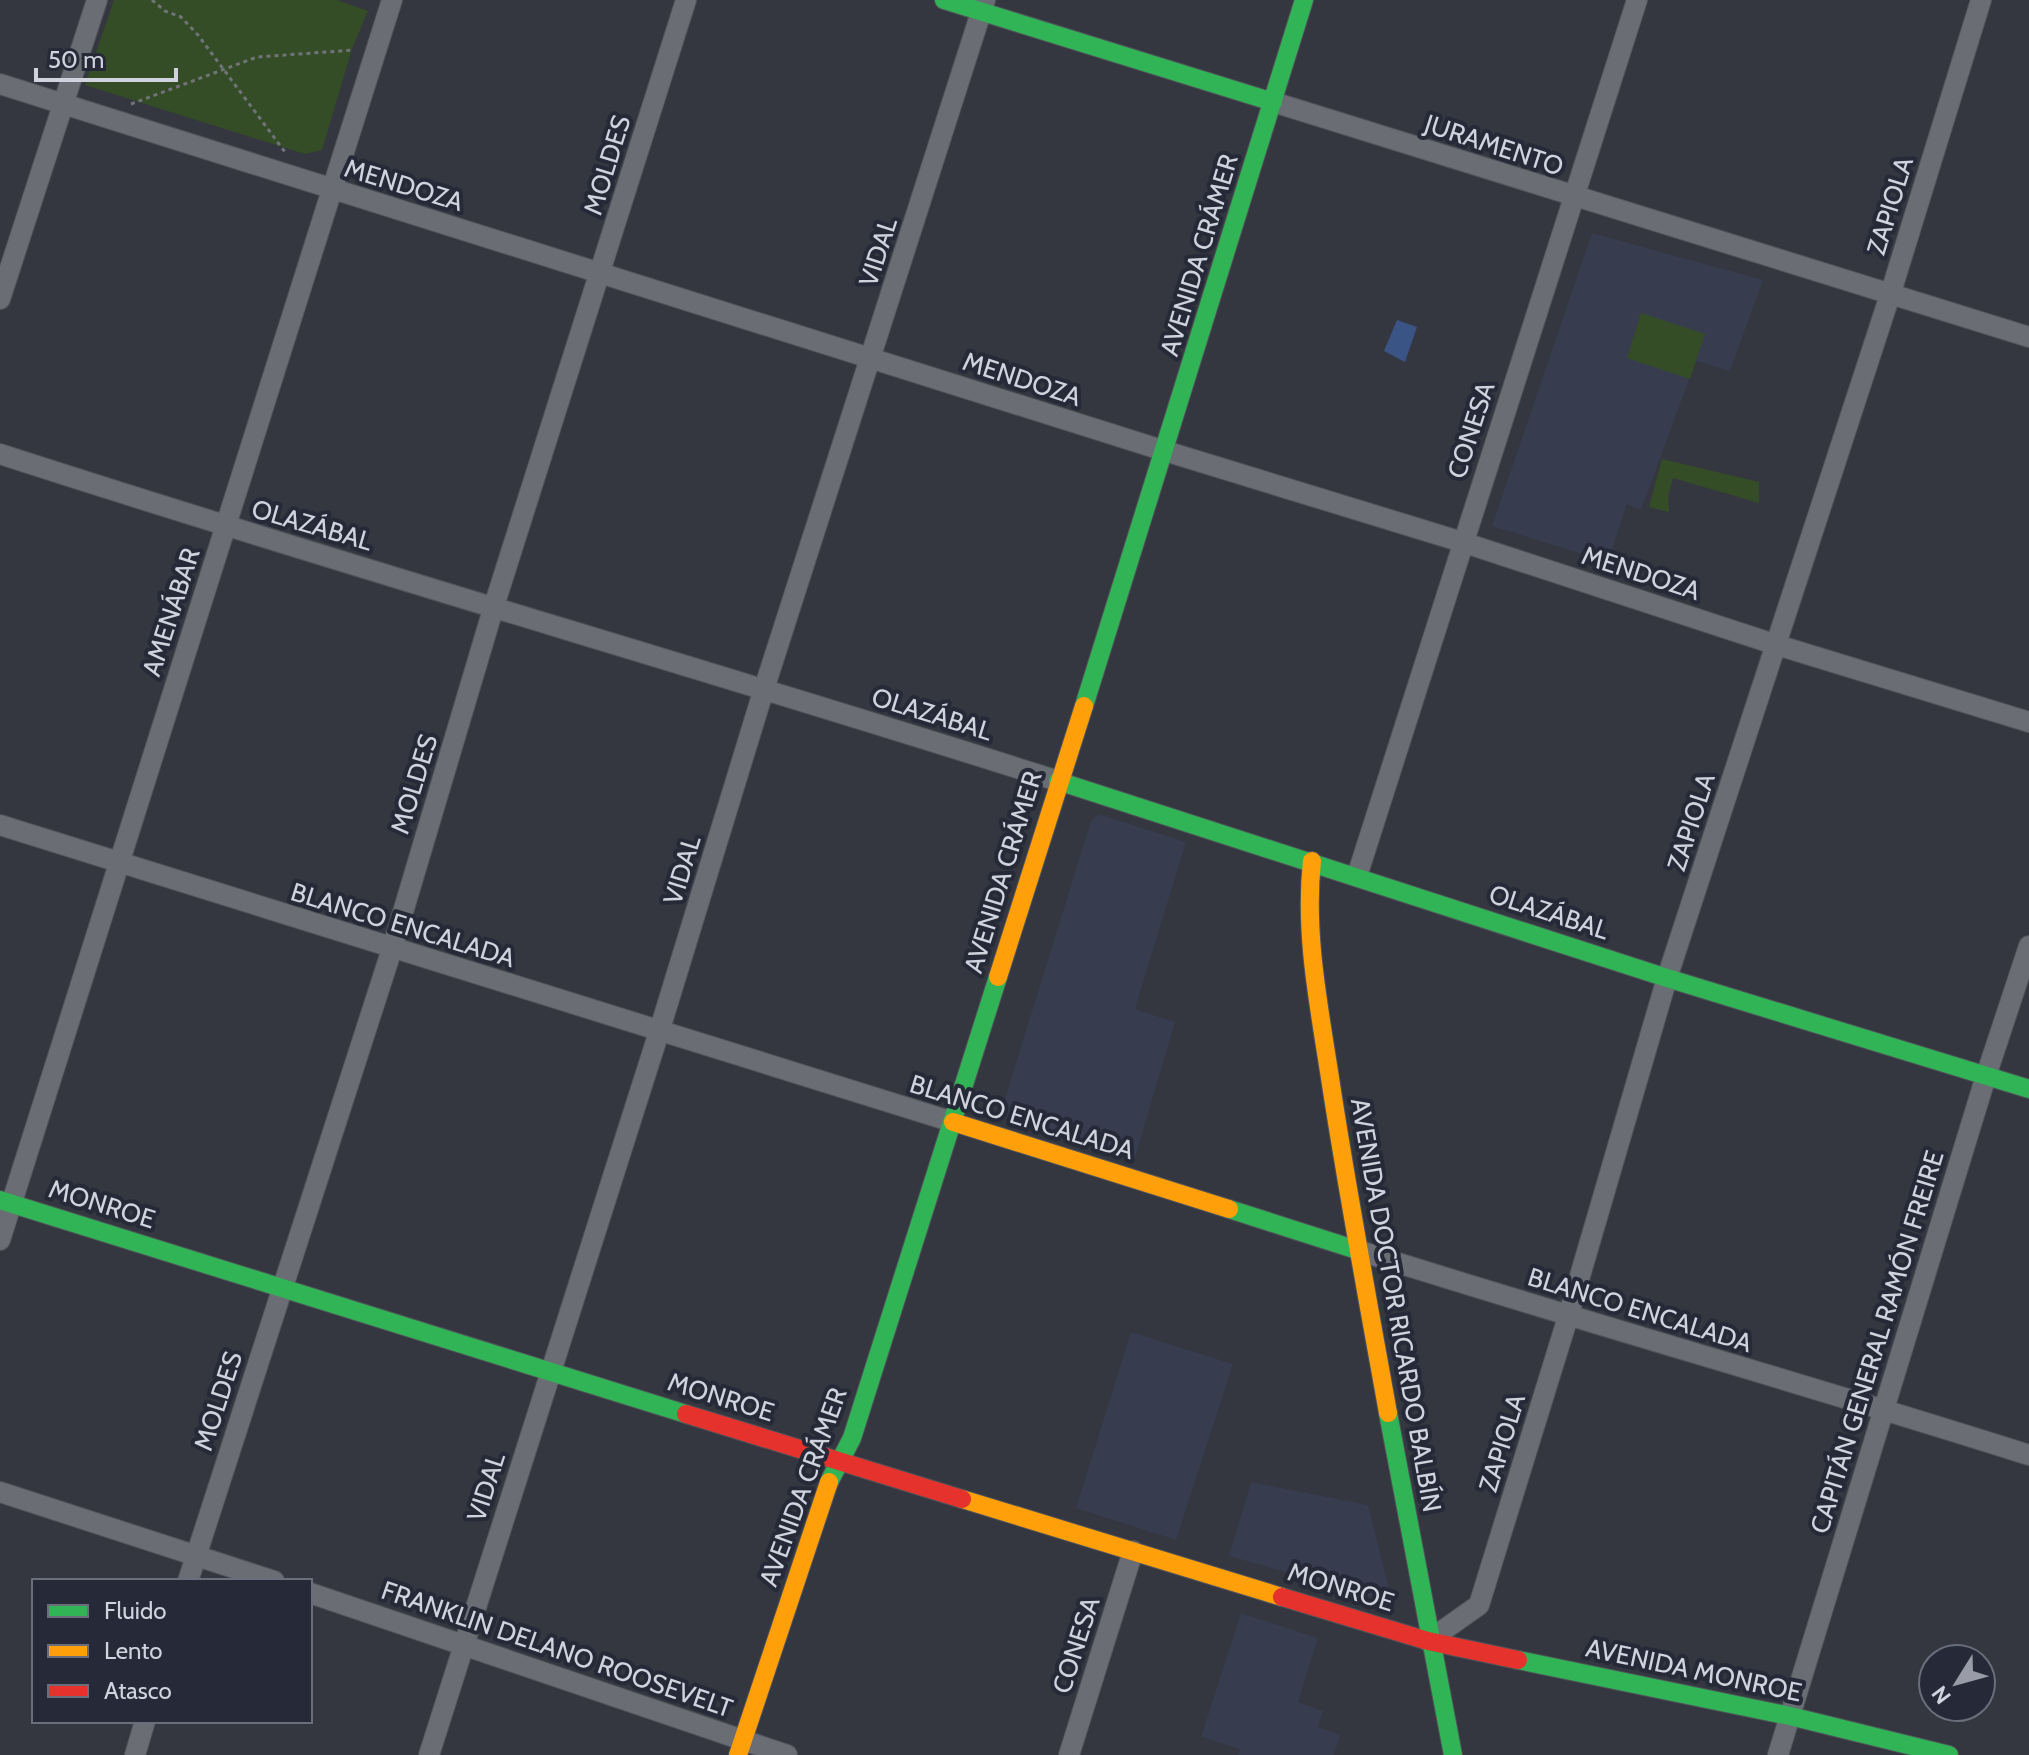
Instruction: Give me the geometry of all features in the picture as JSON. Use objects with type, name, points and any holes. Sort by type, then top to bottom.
[{"type":"main road","name":"JURAMENTO","points":[[944,0],[983,6],[1273,102]]},
{"type":"main road","name":"AVENIDA CRÁMER","points":[[740,1748],[825,1491],[852,1438],[1165,451],[1304,0]]},
{"type":"main road","name":"OLAZÁBAL","points":[[1058,781],[1667,978],[2029,1089]]},
{"type":"main road","name":"AVENIDA DOCTOR RICARDO BALBÍN","points":[[1312,861],[1308,896],[1310,941],[1357,1250],[1428,1641],[1453,1755]]},
{"type":"main road","name":"BLANCO ENCALADA","points":[[953,1122],[1357,1250]]},
{"type":"main road","name":"MONROE","points":[[6,1202],[840,1462],[1428,1641]]},
{"type":"main road","name":"AVENIDA MONROE","points":[[1428,1641],[1790,1716],[1949,1755]]},
{"type":"street","points":[[0,299],[97,0]]},
{"type":"street","name":"AMENÁBAR","points":[[0,1240],[6,1202],[119,862],[392,0]]},
{"type":"street","name":"MOLDES","points":[[189,1579],[392,949],[494,606],[686,0]]},
{"type":"street","name":"CONESA","points":[[1357,876],[1637,0]]},
{"type":"street","name":"ZAPIOLA","points":[[1428,1641],[1479,1605],[1568,1317],[1667,978],[1891,292],[1981,0]]},
{"type":"street","name":"VIDAL","points":[[429,1755],[659,1032],[764,689],[983,6]]},
{"type":"street","name":"MENDOZA","points":[[0,84],[2029,722]]},
{"type":"street","name":"JURAMENTO","points":[[1273,102],[2029,337]]},
{"type":"street","name":"OLAZÁBAL","points":[[0,454],[225,527],[494,606],[1058,781]]},
{"type":"street","name":"BLANCO ENCALADA","points":[[0,825],[953,1122]]},
{"type":"street","name":"CAPITÁN GENERAL RAMÓN FREIRE","points":[[1778,1755],[1986,1076],[2029,946]]},
{"type":"street","name":"BLANCO ENCALADA","points":[[1357,1250],[1568,1317],[1884,1409],[2029,1455]]},
{"type":"street","points":[[0,1492],[268,1579]]},
{"type":"street","name":"CONESA","points":[[1069,1755],[1133,1551]]},
{"type":"street","name":"FRANKLIN DELANO ROOSEVELT","points":[[312,1594],[463,1644],[740,1748],[787,1755]]},
{"type":"street","points":[[135,1755],[144,1723]]},
{"type":"path","points":[[152,0],[165,11],[181,17],[224,69],[287,156]]},
{"type":"path","points":[[125,106],[257,57],[352,49]]},
{"type":"shaded area","points":[[1592,233],[1763,280],[1730,371],[1696,361],[1641,510],[1627,504],[1608,562],[1492,526]]},
{"type":"shaded area","points":[[1099,814],[1186,842],[1135,1009],[1175,1022],[1135,1158],[1007,1117],[1002,1108],[1091,821]]},
{"type":"shaded area","points":[[1131,1332],[1233,1364],[1176,1540],[1076,1508]]},
{"type":"shaded area","points":[[1251,1482],[1368,1505],[1389,1589],[1379,1599],[1229,1556]]},
{"type":"shaded area","points":[[1241,1613],[1318,1638],[1298,1702],[1323,1711],[1318,1727],[1340,1735],[1334,1755],[1238,1755],[1240,1749],[1201,1737]]},
{"type":"green space","points":[[114,0],[337,0],[368,11],[352,49],[322,150],[305,154],[85,85]]},
{"type":"green space","points":[[1641,313],[1705,334],[1690,379],[1627,358]]},
{"type":"green space","points":[[1662,459],[1759,482],[1759,503],[1673,478],[1668,496],[1669,512],[1649,507]]},
{"type":"water","points":[[1397,320],[1417,327],[1405,362],[1384,351]]},
{"type":"traffic: fast","points":[[944,0],[1273,102]]},
{"type":"traffic: fast","points":[[1084,706],[1304,0]]},
{"type":"traffic: fast","points":[[1058,781],[1667,978],[2029,1089]]},
{"type":"traffic: fast","points":[[829,1482],[852,1438],[998,977]]},
{"type":"traffic: fast","points":[[0,1200],[686,1414]]},
{"type":"traffic: fast","points":[[1229,1209],[1357,1250]]},
{"type":"traffic: fast","points":[[1388,1413],[1453,1755]]},
{"type":"traffic: fast","points":[[1518,1660],[1790,1716],[1949,1755]]},
{"type":"traffic: slow","points":[[998,977],[1084,706]]},
{"type":"traffic: slow","points":[[1312,861],[1310,915],[1317,997],[1388,1413]]},
{"type":"traffic: slow","points":[[953,1122],[1229,1209]]},
{"type":"traffic: slow","points":[[738,1755],[829,1482]]},
{"type":"traffic: slow","points":[[962,1499],[1282,1597]]},
{"type":"traffic: jam","points":[[686,1414],[962,1499]]},
{"type":"traffic: jam","points":[[1282,1597],[1428,1641],[1518,1660]]}]
